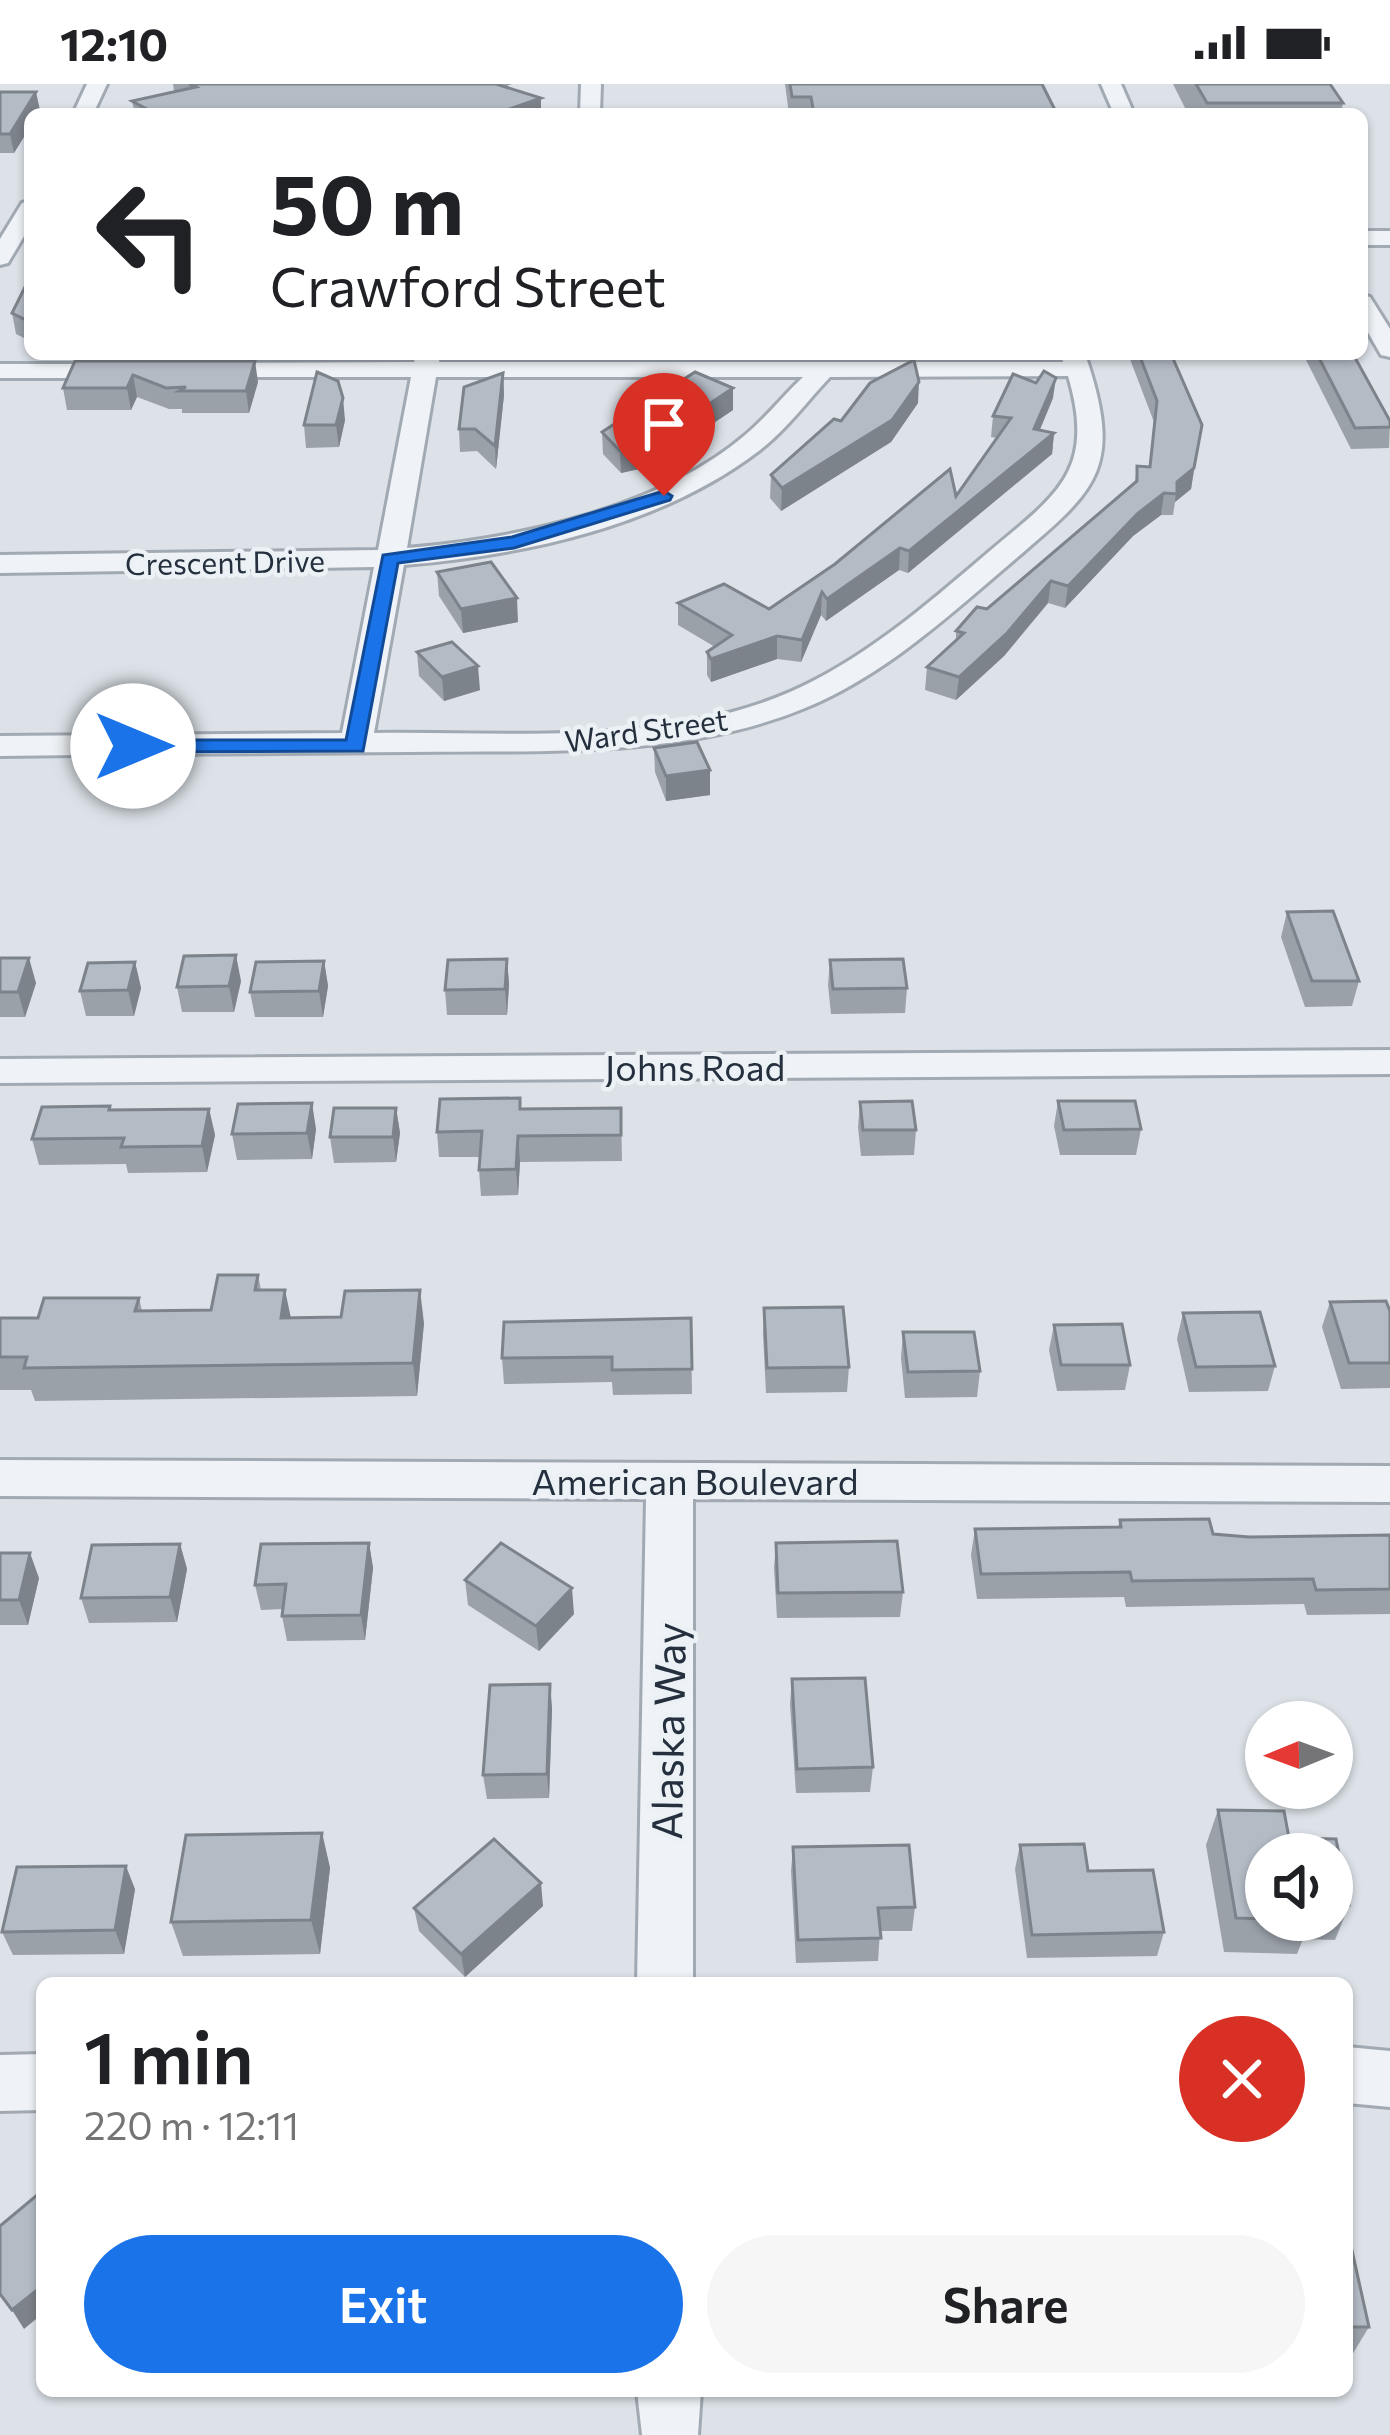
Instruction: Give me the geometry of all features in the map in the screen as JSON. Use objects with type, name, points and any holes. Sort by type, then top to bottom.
[{"type":"street","points":[[1368,312],[1390,350]]},
{"type":"street","points":[[0,371],[427,362],[825,368],[1076,362]]},
{"type":"street","points":[[356,746],[427,362]]},
{"type":"street","name":"Ward Street","points":[[0,746],[600,740],[694,729],[794,702],[891,641],[1061,506],[1094,462],[1076,362]]},
{"type":"street","name":"Crescent Drive","points":[[0,564],[389,559],[514,542],[664,496],[765,436],[825,368]]},
{"type":"street","name":"Johns Road","points":[[0,1070],[1390,1062]]},
{"type":"street","name":"American Boulevard","points":[[0,1478],[1390,1484]]},
{"type":"street","name":"Alaska Way","points":[[665,1977],[670,1479]]},
{"type":"street","points":[[1353,2076],[1390,2080]]},
{"type":"street","points":[[0,2083],[36,2082]]},
{"type":"building","points":[[189,84],[496,84],[541,98],[512,108],[145,108],[132,101],[196,87]]},
{"type":"building","points":[[790,84],[1042,84],[1054,108],[813,108],[811,97],[792,97]]},
{"type":"building","points":[[1196,84],[1330,84],[1343,103],[1207,103]]},
{"type":"building","points":[[0,92],[36,92],[10,134],[0,134]]},
{"type":"building","points":[[24,289],[24,319],[12,313]]},
{"type":"building","points":[[914,360],[919,382],[892,420],[782,488],[771,475],[834,419],[841,421],[870,383]]},
{"type":"building","points":[[1141,360],[1174,360],[1202,425],[1194,468],[1177,482],[1177,494],[1164,493],[1137,514],[1068,586],[1051,581],[1007,633],[959,677],[927,667],[964,633],[956,631],[977,607],[987,609],[1137,481],[1137,466],[1150,467],[1157,401]]},
{"type":"building","points":[[1320,360],[1356,360],[1390,421],[1390,427],[1355,428]]},
{"type":"building","points":[[75,361],[255,361],[246,391],[179,391],[186,387],[166,388],[133,375],[127,388],[63,388]]},
{"type":"building","points":[[1044,371],[1056,378],[1034,429],[1054,433],[909,551],[900,548],[827,599],[822,592],[802,640],[777,636],[711,659],[707,652],[732,635],[678,603],[724,584],[769,609],[835,564],[950,469],[956,496],[1011,418],[993,416],[1013,374],[1036,383]]},
{"type":"building","points":[[317,372],[338,381],[343,398],[336,425],[304,425]]},
{"type":"building","points":[[695,372],[733,388],[648,445],[620,451],[602,432]]},
{"type":"building","points":[[503,373],[495,446],[475,429],[459,429],[464,387]]},
{"type":"building","points":[[491,562],[517,598],[461,609],[437,572]]},
{"type":"building","points":[[452,642],[478,666],[442,677],[417,652]]},
{"type":"building","points":[[697,742],[710,770],[666,776],[654,748]]},
{"type":"building","points":[[1333,911],[1359,981],[1312,981],[1287,912]]},
{"type":"building","points":[[236,955],[229,986],[177,987],[184,956]]},
{"type":"building","points":[[0,958],[29,958],[18,992],[0,992]]},
{"type":"building","points":[[507,959],[505,989],[445,990],[448,960]]},
{"type":"building","points":[[903,959],[907,988],[833,989],[830,960]]},
{"type":"building","points":[[324,961],[319,991],[250,992],[256,962]]},
{"type":"building","points":[[135,962],[128,990],[80,991],[88,963]]},
{"type":"building","points":[[520,1098],[520,1109],[621,1108],[621,1135],[518,1136],[516,1169],[479,1170],[482,1131],[437,1132],[440,1099]]},
{"type":"building","points":[[912,1101],[916,1130],[863,1130],[860,1102]]},
{"type":"building","points":[[1058,1101],[1135,1101],[1141,1129],[1064,1130]]},
{"type":"building","points":[[312,1103],[307,1133],[232,1134],[238,1104]]},
{"type":"building","points":[[110,1106],[109,1110],[209,1109],[202,1146],[121,1147],[124,1138],[32,1139],[42,1107]]},
{"type":"building","points":[[334,1108],[396,1108],[393,1137],[330,1137]]},
{"type":"building","points":[[218,1275],[258,1275],[255,1290],[285,1290],[281,1318],[341,1317],[345,1291],[420,1290],[413,1363],[24,1368],[27,1357],[0,1357],[0,1318],[38,1318],[44,1298],[139,1298],[135,1311],[211,1310]]},
{"type":"building","points":[[1386,1301],[1390,1363],[1349,1363],[1330,1302]]},
{"type":"building","points":[[843,1307],[849,1367],[767,1368],[764,1308]]},
{"type":"building","points":[[1260,1312],[1275,1366],[1196,1367],[1183,1313]]},
{"type":"building","points":[[691,1318],[692,1369],[612,1370],[612,1357],[502,1358],[504,1322]]},
{"type":"building","points":[[1122,1324],[1130,1365],[1061,1365],[1054,1325]]},
{"type":"building","points":[[903,1332],[974,1332],[980,1371],[908,1372]]},
{"type":"building","points":[[1209,1519],[1213,1534],[1390,1535],[1390,1589],[1316,1590],[1313,1579],[1132,1581],[1130,1572],[981,1574],[975,1529],[1121,1527],[1120,1520]]},
{"type":"building","points":[[897,1541],[903,1592],[778,1593],[776,1543]]},
{"type":"building","points":[[369,1543],[361,1615],[282,1616],[286,1584],[255,1585],[261,1544]]},
{"type":"building","points":[[501,1543],[572,1588],[536,1626],[465,1580]]},
{"type":"building","points":[[180,1544],[170,1597],[81,1598],[92,1545]]},
{"type":"building","points":[[0,1553],[30,1553],[19,1600],[0,1600]]},
{"type":"building","points":[[865,1678],[873,1767],[797,1769],[792,1679]]},
{"type":"building","points":[[550,1684],[547,1774],[483,1775],[490,1685]]},
{"type":"building","points":[[1218,1810],[1284,1811],[1288,1833],[1245,1833],[1245,1918],[1236,1918]]},
{"type":"building","points":[[322,1833],[311,1920],[171,1922],[186,1835]]},
{"type":"building","points":[[494,1839],[541,1883],[461,1954],[414,1908]]},
{"type":"building","points":[[1084,1844],[1088,1871],[1153,1870],[1164,1932],[1032,1935],[1020,1845]]},
{"type":"building","points":[[909,1845],[915,1907],[878,1908],[881,1938],[798,1940],[793,1847]]},
{"type":"building","points":[[126,1866],[115,1930],[2,1932],[17,1867]]},
{"type":"building","points":[[36,2196],[36,2291],[12,2310],[0,2294],[0,2226]]},
{"type":"building","points":[[1353,2255],[1369,2327],[1353,2327]]},
{"type":"route","points":[[133,746],[356,746],[389,559],[514,542],[664,496]]}]
